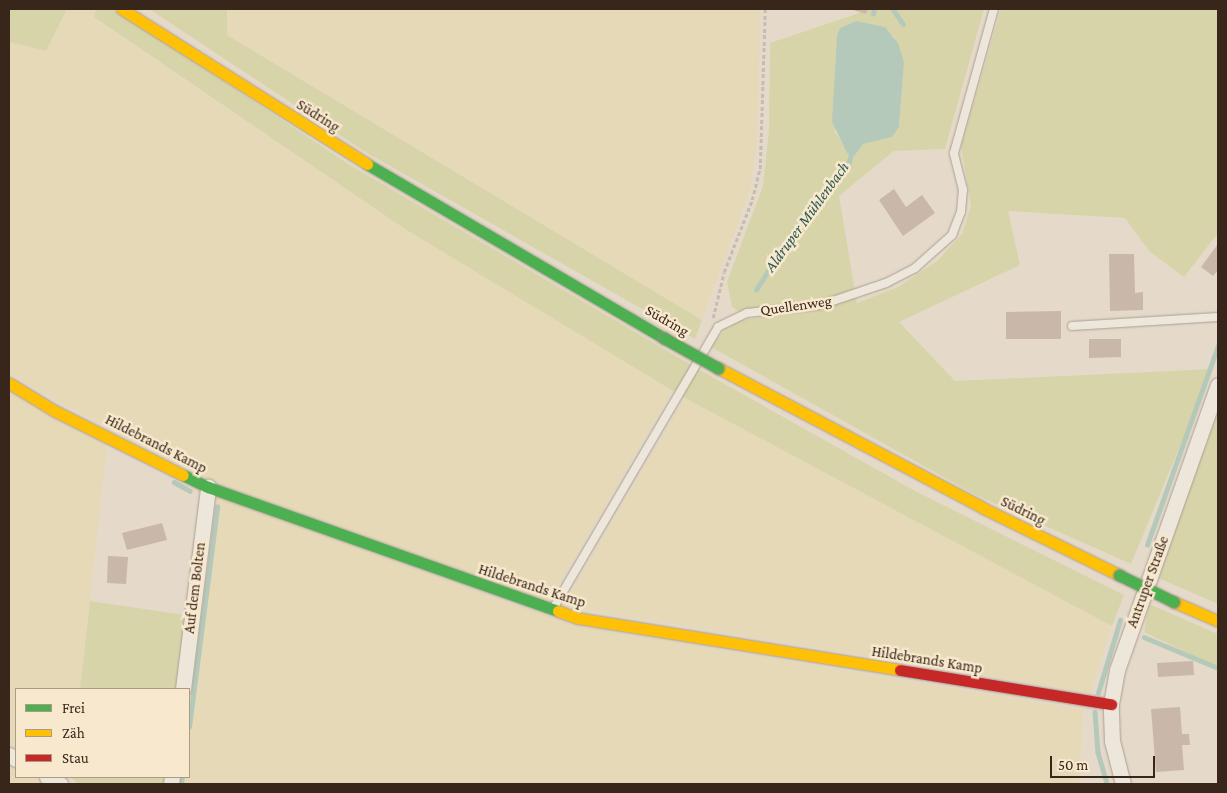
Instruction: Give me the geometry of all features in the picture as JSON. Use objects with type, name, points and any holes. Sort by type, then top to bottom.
[{"type":"main road","name":"Südring","points":[[122,9],[310,130],[664,338],[983,508],[1174,602],[1218,621]]},
{"type":"main road","name":"Hildebrands Kamp","points":[[9,383],[53,410],[208,487],[577,618],[1111,704]]},
{"type":"street","name":"Antruper Straße","points":[[1123,784],[1112,741],[1111,704],[1117,670],[1218,385]]},
{"type":"street","name":"Auf dem Bolten","points":[[183,688],[208,487]]},
{"type":"street","points":[[49,778],[60,784]]},
{"type":"lane","name":"Quellenweg","points":[[552,610],[710,337],[728,320],[747,313],[821,305],[886,282],[915,268],[952,234],[960,212],[963,190],[954,153],[994,9]]},
{"type":"lane","points":[[1072,326],[1218,317]]},
{"type":"path","points":[[710,337],[724,272],[746,218],[760,169],[765,9]]},
{"type":"shaded area","points":[[9,9],[67,9],[46,51],[9,42]]},
{"type":"shaded area","points":[[67,9],[96,9],[94,18],[405,229],[673,389],[549,601],[210,480],[55,400],[9,372],[9,42],[46,51]]},
{"type":"shaded area","points":[[96,9],[114,9],[350,165],[698,369],[915,491],[1124,595],[1112,626],[685,398],[405,229],[94,17]]},
{"type":"shaded area","points":[[149,9],[227,9],[227,35],[702,320],[695,339],[367,153]]},
{"type":"shaded area","points":[[227,9],[760,9],[757,142],[751,187],[702,320],[227,35]]},
{"type":"shaded area","points":[[871,9],[984,9],[945,149],[894,151],[839,196],[857,303],[898,287],[937,261],[962,234],[971,206],[961,146],[1001,9],[1218,9],[1218,233],[1184,277],[1149,251],[1125,218],[1008,211],[1020,265],[899,322],[955,381],[1212,369],[1131,564],[976,495],[711,347],[725,329],[742,320],[816,309],[813,300],[738,311],[732,307],[727,282],[763,186],[769,131],[770,43]],"holes":[[[856,21],[894,36],[904,62],[899,127],[892,137],[863,144],[855,154],[847,151],[835,132],[834,92],[840,28]]]},
{"type":"shaded area","points":[[856,21],[885,27],[898,43],[904,62],[899,127],[892,137],[863,144],[855,155],[847,153],[832,122],[837,36],[840,28]]},
{"type":"shaded area","points":[[9,388],[107,444],[80,688],[15,688],[15,749],[9,745]]},
{"type":"shaded area","points":[[685,398],[1112,626],[1090,693],[563,606]]},
{"type":"shaded area","points":[[1218,413],[1218,604],[1156,577]]},
{"type":"shaded area","points":[[215,497],[572,625],[1083,710],[1079,784],[178,784],[179,778],[190,778],[190,694]]},
{"type":"shaded area","points":[[90,601],[185,615],[176,688],[80,688]]},
{"type":"shaded area","points":[[1149,604],[1218,634],[1218,668],[1144,632]]},
{"type":"shaded area","points":[[9,763],[15,766],[15,778],[35,778],[46,784],[9,784]]},
{"type":"shaded area","points":[[71,778],[166,778],[165,784],[78,784]]},
{"type":"building","points":[[850,9],[868,9],[866,14]]},
{"type":"building","points":[[894,189],[906,207],[922,195],[935,213],[903,236],[879,200]]},
{"type":"building","points":[[1218,244],[1218,270],[1213,276],[1201,267]]},
{"type":"building","points":[[1109,254],[1134,254],[1135,293],[1143,292],[1143,310],[1110,311]]},
{"type":"building","points":[[1061,311],[1061,339],[1006,339],[1006,312]]},
{"type":"building","points":[[1089,339],[1121,339],[1121,357],[1089,358]]},
{"type":"building","points":[[162,523],[167,540],[127,550],[122,533]]},
{"type":"building","points":[[108,556],[128,557],[126,584],[107,583]]},
{"type":"building","points":[[1193,661],[1194,675],[1158,677],[1157,663]]},
{"type":"building","points":[[1180,707],[1182,734],[1189,734],[1190,745],[1182,745],[1184,770],[1156,772],[1151,709]]},
{"type":"waterway","name":"Aldruper Mühlenbach","points":[[873,14],[874,9]]},
{"type":"waterway","points":[[893,9],[903,24]]},
{"type":"waterway","name":"Aldruper Mühlenbach","points":[[756,290],[791,234],[849,162],[852,150]]},
{"type":"waterway","points":[[1147,545],[1218,346]]},
{"type":"waterway","points":[[174,482],[190,491]]},
{"type":"waterway","points":[[190,719],[217,507]]},
{"type":"waterway","points":[[1098,693],[1120,620]]},
{"type":"waterway","points":[[1144,637],[1218,668]]},
{"type":"waterway","points":[[1095,712],[1098,752],[1107,784]]},
{"type":"waterway","points":[[181,784],[182,778]]},
{"type":"traffic: fast","points":[[367,164],[664,338]]},
{"type":"traffic: fast","points":[[664,338],[718,368]]},
{"type":"traffic: fast","points":[[183,475],[208,487],[558,611]]},
{"type":"traffic: fast","points":[[1119,575],[1174,602]]},
{"type":"traffic: slow","points":[[122,9],[367,164]]},
{"type":"traffic: slow","points":[[718,368],[983,508],[1119,575]]},
{"type":"traffic: slow","points":[[9,383],[53,410],[183,475]]},
{"type":"traffic: slow","points":[[1174,602],[1218,621]]},
{"type":"traffic: slow","points":[[558,611],[577,618],[900,670]]},
{"type":"traffic: jam","points":[[900,670],[1111,704]]}]
